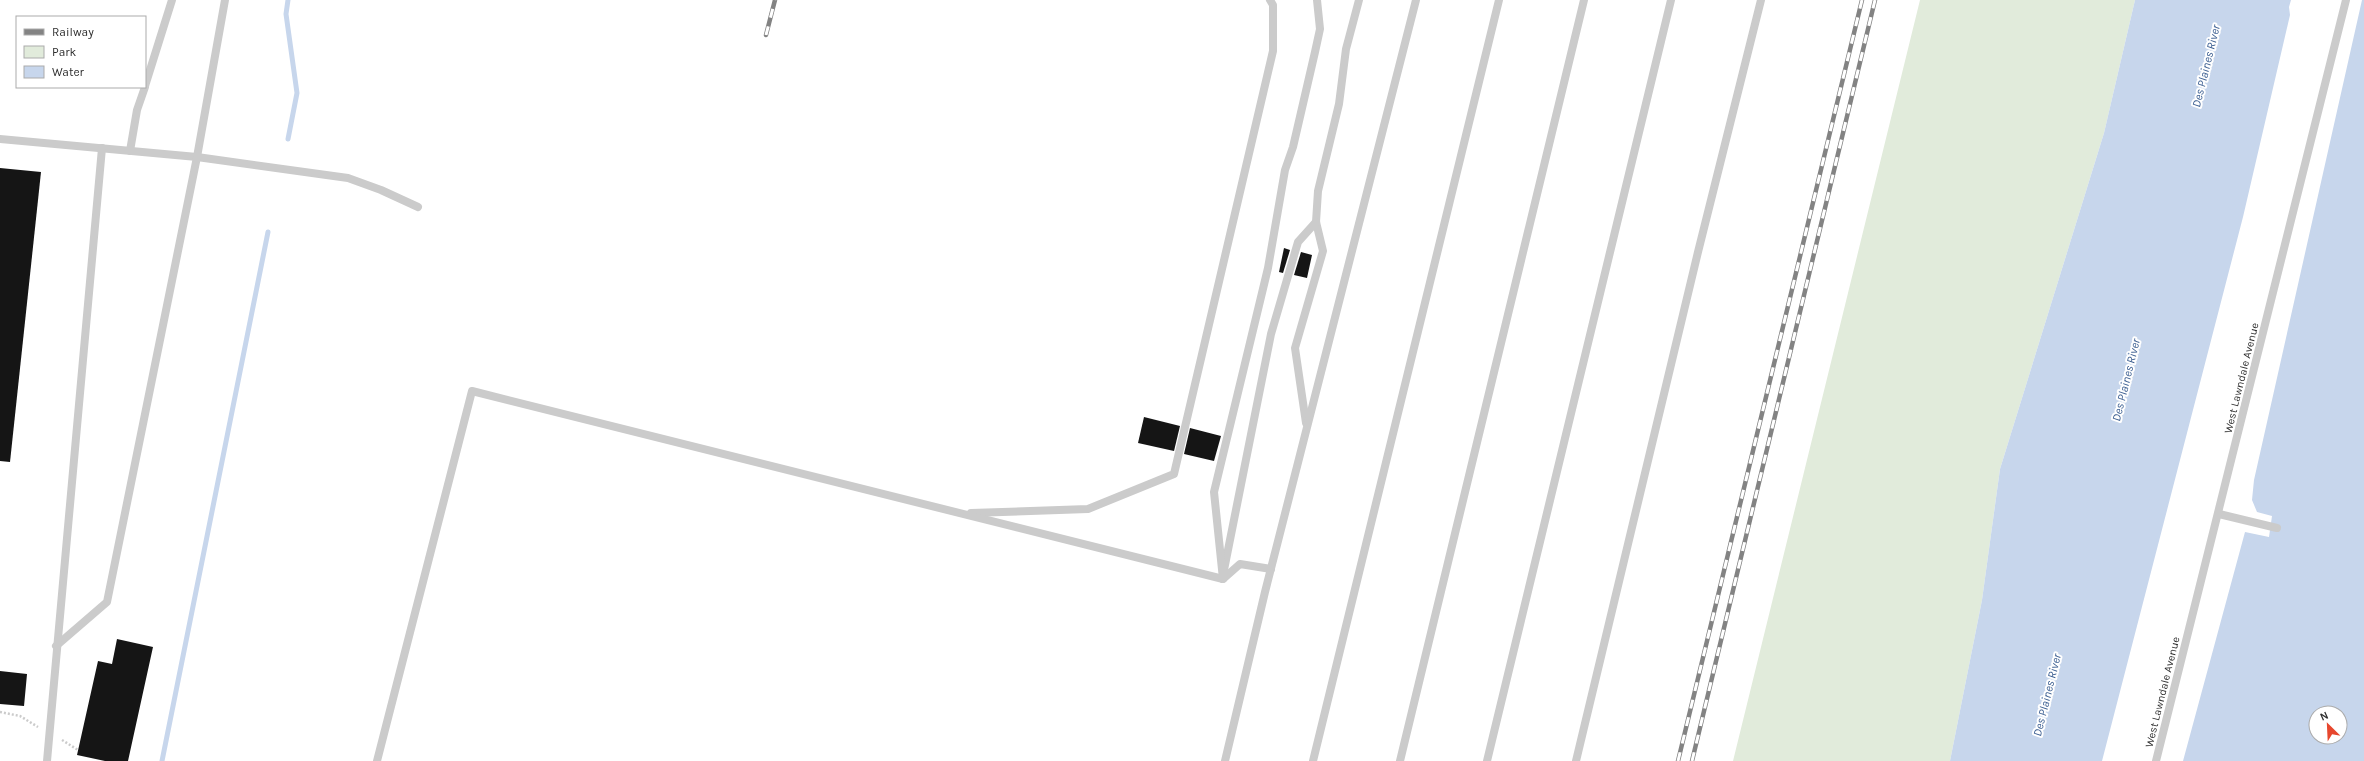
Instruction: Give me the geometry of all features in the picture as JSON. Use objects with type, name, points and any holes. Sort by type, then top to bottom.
[{"type":"lane","points":[[146,83],[172,0]]},
{"type":"lane","points":[[56,646],[107,602],[197,157],[225,0]]},
{"type":"lane","points":[[961,513],[1088,509],[1174,474],[1273,50],[1273,5],[1270,0]]},
{"type":"lane","points":[[1223,579],[1214,492],[1268,268],[1285,170],[1293,147],[1316,52],[1320,29],[1317,0]]},
{"type":"lane","points":[[1307,428],[1295,348],[1323,251],[1316,222],[1318,191],[1339,104],[1346,49],[1359,0]]},
{"type":"lane","points":[[1225,761],[1271,569],[1416,0]]},
{"type":"lane","points":[[1313,761],[1499,0]]},
{"type":"lane","points":[[1400,761],[1584,0]]},
{"type":"lane","points":[[1487,761],[1671,0]]},
{"type":"lane","points":[[1576,761],[1698,252],[1762,0]]},
{"type":"lane","name":"West Lawndale Avenue","points":[[2156,761],[2219,514],[2346,0]]},
{"type":"lane","points":[[130,151],[138,110],[144,88]]},
{"type":"lane","points":[[0,139],[197,157],[348,178],[381,190],[418,207]]},
{"type":"lane","points":[[47,761],[56,646],[102,148]]},
{"type":"lane","points":[[1223,579],[1271,334],[1298,242],[1316,222]]},
{"type":"lane","points":[[377,761],[472,391],[1223,579]]},
{"type":"lane","points":[[2219,514],[2277,528]]},
{"type":"lane","points":[[1223,579],[1240,564],[1271,569]]},
{"type":"green space","points":[[1920,0],[2135,0],[2104,133],[2000,469],[1982,600],[1950,761],[1733,761]]},
{"type":"water","name":"Des Plaines River","points":[[2135,0],[2291,0],[2289,7],[2290,15],[2243,217],[2102,761],[1950,761],[1982,600],[2000,469],[2104,133]]},
{"type":"water","points":[[2362,0],[2364,0],[2364,761],[2183,761],[2245,532],[2269,537],[2272,516],[2257,512],[2252,500],[2254,480]]},
{"type":"building","points":[[0,168],[41,172],[10,462],[0,461]]},
{"type":"building","points":[[1284,248],[1290,250],[1283,273],[1279,272]]},
{"type":"building","points":[[1301,252],[1312,255],[1307,278],[1294,275]]},
{"type":"building","points":[[1144,417],[1180,426],[1174,451],[1138,443]]},
{"type":"building","points":[[1190,428],[1221,436],[1214,461],[1184,454]]},
{"type":"building","points":[[117,639],[153,647],[128,761],[105,761],[77,755],[98,661],[112,664]]},
{"type":"building","points":[[0,671],[27,674],[24,706],[0,704]]},
{"type":"waterway","points":[[288,0],[286,14],[297,93],[288,139]]},
{"type":"waterway","points":[[162,761],[268,232]]},
{"type":"railway","points":[[766,35],[775,0]]},
{"type":"railway","points":[[1678,761],[1862,0]]},
{"type":"railway","points":[[1692,761],[1875,0]]}]
